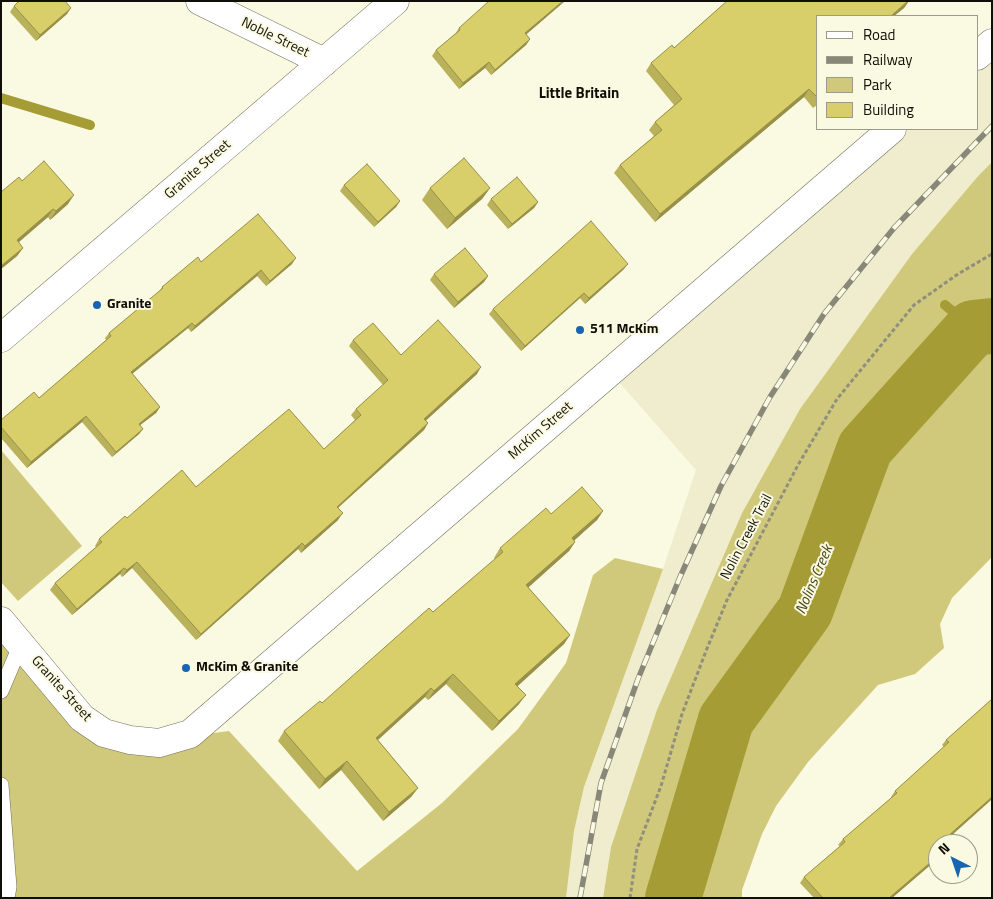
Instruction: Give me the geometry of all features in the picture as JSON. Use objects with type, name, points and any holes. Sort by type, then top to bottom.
[{"type":"street","name":"Noble Street","points":[[200,1],[324,62]]},
{"type":"street","name":"Granite Street","points":[[1,338],[395,1]]},
{"type":"street","points":[[978,55],[992,43]]},
{"type":"street","name":"McKim Street","points":[[190,734],[891,130]]},
{"type":"street","name":"Granite Street","points":[[1,621],[82,718],[104,733],[130,740],[159,743],[190,734]]},
{"type":"lane","points":[[1,691],[20,644]]},
{"type":"lane","points":[[1,785],[9,888],[7,898]]},
{"type":"path","name":"Nolin Creek Trail","points":[[630,898],[637,849],[661,786],[682,714],[706,651],[727,600],[798,465],[836,399],[914,305],[958,274],[992,254]]},
{"type":"shaded area","points":[[992,47],[992,162],[912,254],[800,409],[742,513],[658,710],[611,847],[603,898],[566,898],[574,831],[584,787],[663,569],[696,470],[612,374],[896,130],[978,130],[978,59]]},
{"type":"green space","points":[[992,162],[992,557],[952,598],[940,624],[944,648],[915,674],[878,685],[808,762],[776,806],[762,834],[742,890],[742,898],[603,898],[611,847],[657,710],[742,513],[800,409],[912,254]]},
{"type":"green space","points":[[1,450],[82,546],[18,601],[1,582]]},
{"type":"green space","points":[[615,558],[663,569],[584,787],[574,831],[566,898],[1,898],[1,624],[82,721],[192,736],[229,731],[357,871],[442,803],[518,729],[566,663],[593,575]]},
{"type":"building","points":[[19,1],[65,1],[71,8],[40,35],[14,6]]},
{"type":"building","points":[[489,1],[563,1],[525,33],[530,39],[495,70],[489,62],[463,83],[436,50],[460,30],[459,28]]},
{"type":"building","points":[[727,1],[908,1],[892,15],[816,15],[816,96],[809,89],[660,214],[620,165],[662,130],[655,122],[682,99],[651,63],[672,45],[674,48]]},
{"type":"building","points":[[464,158],[490,188],[455,218],[430,188]]},
{"type":"building","points":[[44,161],[74,195],[56,211],[53,209],[17,240],[23,248],[1,266],[1,192],[19,177],[22,181]]},
{"type":"building","points":[[367,164],[400,201],[378,222],[344,185]]},
{"type":"building","points":[[517,177],[538,202],[512,224],[491,199]]},
{"type":"building","points":[[258,214],[296,258],[270,281],[261,270],[195,326],[192,323],[131,372],[160,407],[139,424],[143,429],[116,452],[86,416],[31,462],[1,427],[1,420],[34,392],[39,398],[111,336],[109,333],[162,287],[198,257],[201,262]]},
{"type":"building","points":[[591,221],[628,264],[589,298],[584,293],[525,346],[493,309]]},
{"type":"building","points":[[465,248],[488,276],[458,302],[434,274]]},
{"type":"building","points":[[438,320],[481,367],[424,419],[428,423],[337,507],[343,513],[305,546],[302,543],[201,634],[137,562],[127,570],[124,568],[77,609],[55,583],[102,542],[99,539],[125,516],[127,518],[182,470],[196,487],[289,409],[324,449],[361,415],[356,409],[388,380],[353,340],[373,323],[401,355]]},
{"type":"building","points":[[582,487],[603,511],[572,538],[575,542],[526,585],[570,635],[515,684],[526,695],[499,721],[453,674],[434,691],[431,688],[376,738],[418,788],[389,812],[347,761],[325,779],[284,731],[320,701],[322,703],[429,608],[433,612],[503,552],[500,548],[546,508],[551,514]]},
{"type":"building","points":[[992,699],[992,797],[950,834],[928,834],[928,865],[889,898],[823,898],[804,877],[845,842],[843,839],[897,793],[895,791],[949,742],[946,740]]},
{"type":"waterway","points":[[1,98],[90,125]]},
{"type":"waterway","points":[[945,305],[973,328]]},
{"type":"waterway","name":"Nolins Creek","points":[[673,898],[726,720],[805,611],[865,448],[973,328],[992,326]]},
{"type":"railway","points":[[580,898],[601,783],[638,679],[680,577],[721,486],[770,397],[824,314],[894,228],[992,126]]},
{"type":"place","name":"Granite","points":[[97,305]]},
{"type":"place","name":"511 McKim","points":[[580,330]]},
{"type":"place","name":"McKim & Granite","points":[[186,668]]},
{"type":"district","name":"Little Britain","points":[[579,94]]}]
